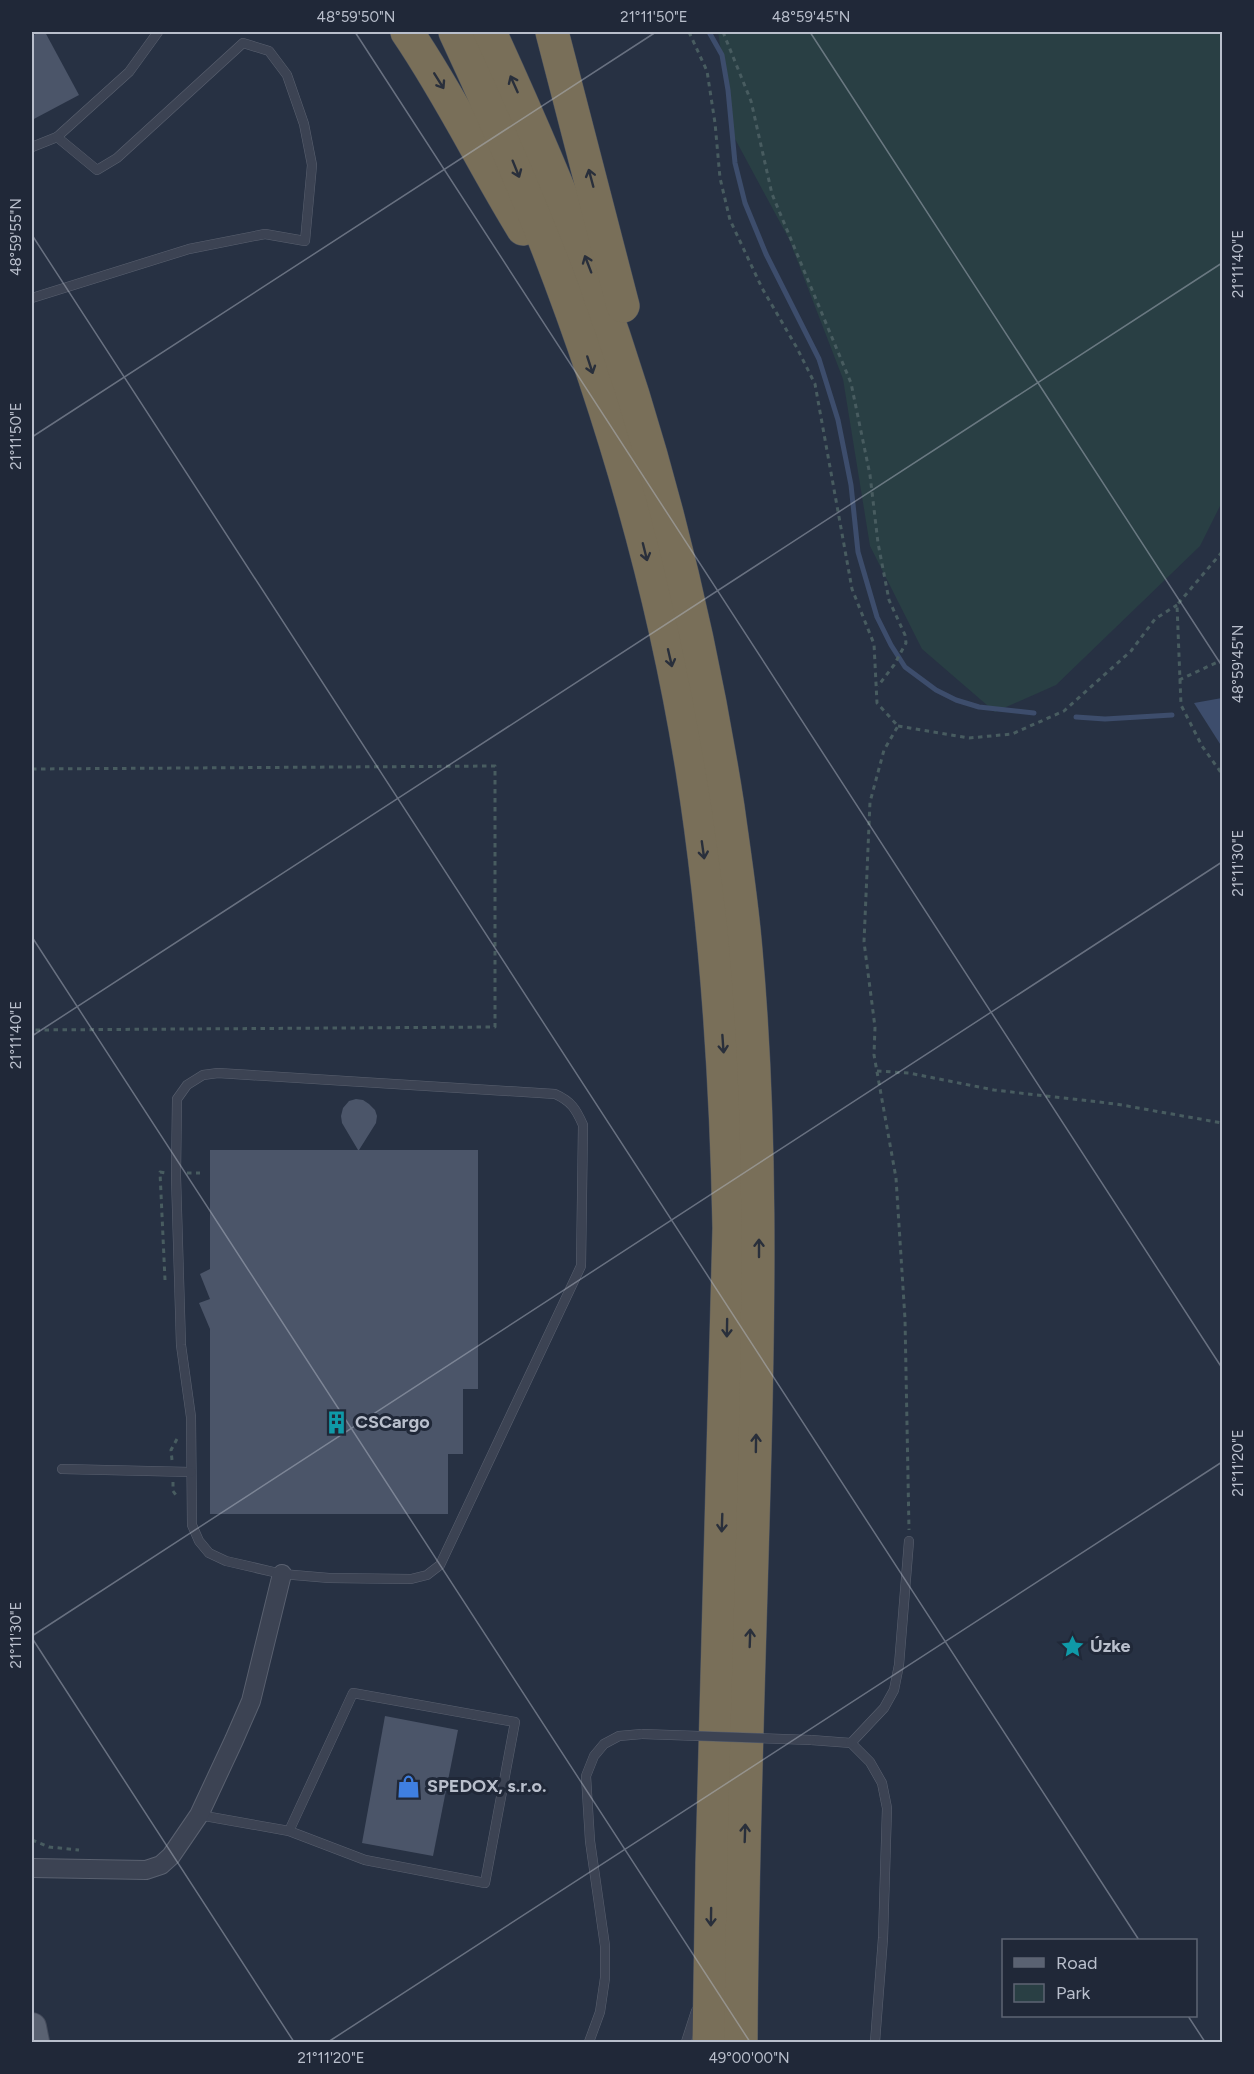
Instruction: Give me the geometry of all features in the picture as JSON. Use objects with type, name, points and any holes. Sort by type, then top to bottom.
[{"type":"highway","points":[[407,32],[457,111],[496,184],[572,309]]},
{"type":"highway","points":[[435,32],[494,114]]},
{"type":"highway","points":[[455,32],[494,114],[572,309],[610,424],[634,506],[672,668],[691,768],[705,862],[716,964],[727,1130],[729,1228],[709,2043]]},
{"type":"highway","points":[[490,32],[534,129],[574,226],[628,379],[660,485],[699,647],[718,744],[736,861],[746,940],[758,1136],[759,1277],[741,1977],[746,2031]]},
{"type":"highway","points":[[552,32],[630,334],[628,379]]},
{"type":"main road","points":[[32,2027],[35,2043]]},
{"type":"street","points":[[32,1868],[146,1870],[161,1865],[171,1856],[199,1815],[251,1701],[282,1574]]},
{"type":"lane","points":[[32,147],[57,137],[129,72],[158,32]]},
{"type":"lane","points":[[32,298],[200,247],[265,234],[305,241],[312,165],[304,124],[287,75],[269,51],[243,43],[117,158],[97,170],[57,137]]},
{"type":"lane","points":[[218,1073],[555,1094],[568,1099],[577,1109],[583,1125],[581,1266],[440,1565],[427,1575],[411,1579],[329,1578],[282,1574],[226,1561],[209,1553],[199,1541],[192,1525],[191,1417],[181,1345],[176,1173],[177,1099],[187,1085],[203,1075],[218,1073]]},
{"type":"lane","points":[[62,1469],[191,1472]]},
{"type":"lane","points":[[851,1743],[884,1708],[894,1690],[899,1665],[909,1541]]},
{"type":"lane","points":[[199,1815],[289,1831],[364,1860],[485,1882],[515,1722],[353,1693],[289,1831]]},
{"type":"lane","points":[[589,2043],[600,2012],[605,1978],[605,1946],[590,1841],[586,1776],[594,1756],[604,1744],[619,1736],[642,1734],[851,1743],[870,1762],[882,1783],[887,1808],[883,1938],[875,2043]]},
{"type":"lane","points":[[686,2043],[709,1971]]},
{"type":"path","points":[[689,32],[707,71],[716,123],[720,178],[730,220],[762,288],[815,384],[852,589],[874,644],[878,686],[877,703],[898,726],[969,738],[1012,734],[1064,711],[1131,651],[1155,619],[1177,604],[1222,552]]},
{"type":"path","points":[[723,32],[751,101],[772,194],[851,383],[870,475],[878,543],[889,600],[905,635],[906,643],[894,665],[878,686]]},
{"type":"path","points":[[1177,604],[1181,705],[1202,746],[1222,774]]},
{"type":"path","points":[[1179,680],[1222,660]]},
{"type":"path","points":[[898,726],[884,750],[870,802],[864,942],[875,1027],[874,1055],[896,1178],[905,1307],[909,1541]]},
{"type":"path","points":[[32,769],[495,766],[495,1027],[32,1030]]},
{"type":"path","points":[[877,1071],[909,1073],[994,1089],[1116,1104],[1222,1123]]},
{"type":"path","points":[[165,1287],[160,1173],[200,1173]]},
{"type":"path","points":[[178,1435],[171,1449],[173,1491],[179,1499]]},
{"type":"path","points":[[32,1840],[49,1847],[81,1850]]},
{"type":"green space","points":[[718,32],[1222,32],[1222,502],[1200,546],[1056,685],[995,712],[922,649],[870,546],[843,379],[789,239],[734,137]]},
{"type":"water","points":[[1222,698],[1222,747],[1194,703]]},
{"type":"building","points":[[45,32],[79,95],[32,120],[32,36]]},
{"type":"building","points":[[356,1099],[369,1104],[377,1116],[376,1123],[359,1150],[478,1150],[478,1389],[463,1389],[463,1454],[448,1454],[448,1514],[210,1514],[210,1329],[199,1303],[210,1299],[200,1274],[210,1269],[210,1150],[358,1150],[342,1123],[341,1116],[343,1108],[349,1101]]},
{"type":"building","name":"SPEDOX, s.r.o.","points":[[385,1716],[458,1730],[433,1856],[362,1843]]},
{"type":"waterway","points":[[709,32],[722,55],[735,163],[745,203],[766,254],[819,359],[838,420],[851,485],[858,552],[877,617],[905,667],[936,690],[956,700],[979,707],[1034,713]]},
{"type":"waterway","points":[[1076,717],[1105,719],[1172,715]]},
{"type":"place","name":"CSCargo","points":[[337,1422]]},
{"type":"place","name":"Úzke","points":[[1072,1646]]},
{"type":"place","name":"SPEDOX, s.r.o.","points":[[409,1786]]}]
